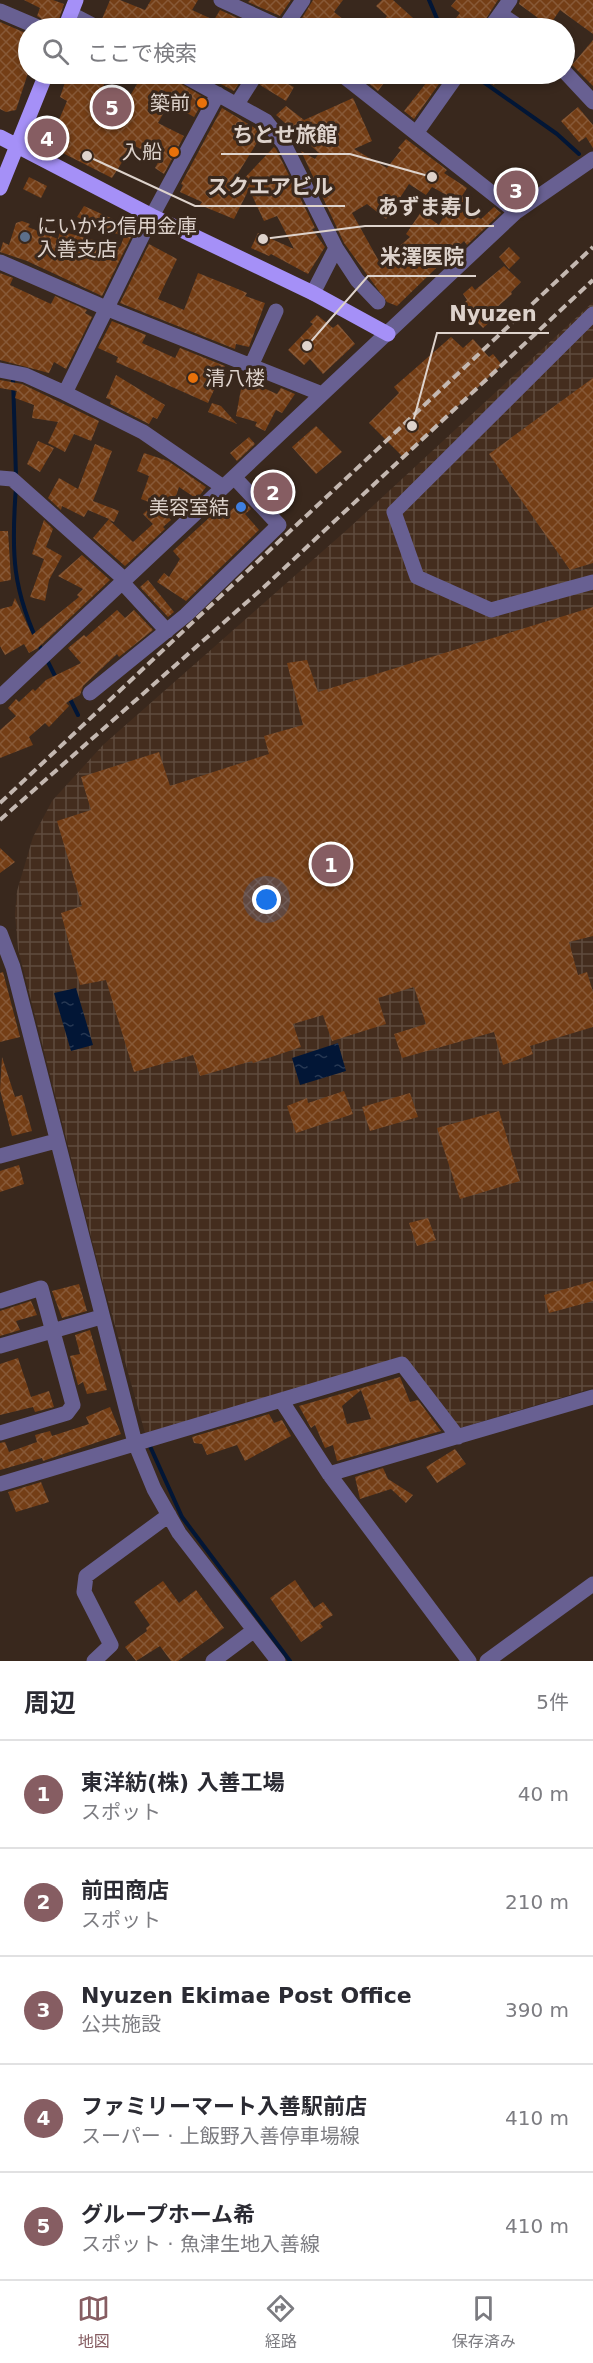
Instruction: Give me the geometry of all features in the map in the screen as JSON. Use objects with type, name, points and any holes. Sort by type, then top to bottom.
[{"type":"main road","points":[[0,188],[42,84]]},
{"type":"main road","points":[[0,137],[152,216],[313,292],[388,334]]},
{"type":"street","points":[[221,0],[261,18]]},
{"type":"street","points":[[290,18],[303,0]]},
{"type":"street","points":[[497,18],[510,0]]},
{"type":"street","points":[[73,7],[86,18]]},
{"type":"street","points":[[0,11],[18,19]]},
{"type":"street","points":[[500,14],[506,18]]},
{"type":"street","points":[[575,83],[593,102]]},
{"type":"street","points":[[199,84],[266,122],[284,144],[336,248],[357,280],[378,302]]},
{"type":"street","points":[[237,104],[250,84]]},
{"type":"street","points":[[354,84],[516,212]]},
{"type":"street","points":[[417,132],[451,84]]},
{"type":"street","points":[[65,393],[152,216],[218,94]]},
{"type":"street","points":[[0,697],[516,212],[593,159]]},
{"type":"street","points":[[313,292],[336,248]]},
{"type":"street","points":[[0,262],[108,309],[322,394]]},
{"type":"street","points":[[251,366],[276,311]]},
{"type":"street","points":[[593,314],[394,512],[417,577],[491,610],[593,582]]},
{"type":"street","points":[[0,370],[25,375],[143,432],[228,482],[279,525],[211,592],[90,693]]},
{"type":"street","points":[[0,478],[12,479],[123,580],[167,631]]},
{"type":"street","points":[[0,933],[13,967],[135,1443],[154,1489],[179,1533],[278,1661]]},
{"type":"street","points":[[0,1156],[56,1141]]},
{"type":"street","points":[[0,1301],[41,1288],[73,1405],[67,1413],[0,1433]]},
{"type":"street","points":[[0,1346],[101,1317]]},
{"type":"street","points":[[0,1484],[402,1364],[458,1437]]},
{"type":"street","points":[[330,1474],[593,1397]]},
{"type":"street","points":[[281,1400],[330,1474],[469,1661]]},
{"type":"street","points":[[94,1661],[111,1645],[84,1592],[86,1576],[169,1515]]},
{"type":"street","points":[[488,1661],[593,1584]]},
{"type":"street","points":[[213,1661],[253,1631]]},
{"type":"shaded area","points":[[593,302],[593,1388],[460,1428],[405,1360],[145,1433],[101,1276],[18,949],[15,914],[17,891],[33,837],[52,801],[103,745],[349,528]]},
{"type":"water","points":[[76,988],[93,1045],[71,1051],[54,993]]},
{"type":"water","points":[[338,1043],[346,1071],[300,1085],[292,1058]]},
{"type":"building","points":[[24,0],[53,0],[64,4],[59,18],[40,18],[37,16],[40,8]]},
{"type":"building","points":[[110,0],[120,0],[145,10],[151,0],[198,0],[192,10],[210,18],[102,18]]},
{"type":"building","points":[[250,0],[291,0],[280,16],[248,2]]},
{"type":"building","points":[[313,0],[343,0],[334,12],[342,18],[302,18]]},
{"type":"building","points":[[382,0],[393,0],[413,18],[386,18],[387,16],[376,6]]},
{"type":"building","points":[[456,0],[498,0],[486,18],[456,18],[460,13],[451,6]]},
{"type":"building","points":[[520,0],[593,0],[593,34],[575,21],[575,18],[571,18],[560,10],[554,18],[538,18],[519,4]]},
{"type":"building","points":[[220,10],[238,18],[215,18]]},
{"type":"building","points":[[0,22],[18,30],[18,84],[24,84],[16,110],[6,112],[0,109]]},
{"type":"building","points":[[593,40],[593,86],[575,68],[575,61]]},
{"type":"building","points":[[65,84],[104,84],[101,92],[124,106],[137,84],[182,84],[205,98],[194,117],[169,103],[158,123],[184,136],[164,174],[155,168],[160,159],[133,145],[112,178],[45,144],[41,137],[50,118],[58,122],[67,101],[60,97]]},
{"type":"building","points":[[221,84],[239,84],[234,91]]},
{"type":"building","points":[[288,84],[294,87],[286,101],[260,85]]},
{"type":"building","points":[[370,84],[383,84],[378,91]]},
{"type":"building","points":[[425,84],[439,84],[414,119],[404,111]]},
{"type":"building","points":[[353,98],[372,141],[354,149],[387,168],[401,150],[398,148],[406,139],[447,170],[444,173],[467,188],[462,196],[470,201],[465,210],[481,219],[494,207],[501,213],[467,245],[464,241],[397,306],[387,302],[344,243],[301,151],[315,159],[319,153],[276,115],[286,106],[304,120]],"holes":[[[409,184],[426,195],[432,187],[454,199],[439,225],[421,212],[406,234],[410,237],[380,263],[352,213],[367,204],[386,219]]]},
{"type":"building","points":[[578,107],[593,125],[593,148],[586,137],[579,142],[561,121]]},
{"type":"building","points":[[222,108],[263,133],[232,183],[236,187],[274,147],[276,149],[315,228],[312,229],[325,247],[308,274],[271,254],[269,256],[251,248],[258,233],[294,249],[277,216],[264,221],[249,189],[234,219],[200,205],[202,202],[180,192],[183,185],[181,184]]},
{"type":"building","points":[[513,174],[530,191],[516,200],[500,187]]},
{"type":"building","points":[[29,177],[47,186],[41,198],[23,189]]},
{"type":"building","points":[[84,206],[135,229],[102,296],[27,261],[0,252],[3,242],[9,245],[16,223],[22,221],[30,224],[28,227],[58,239],[60,231],[120,247],[124,237],[77,217]]},
{"type":"building","points":[[149,244],[177,259],[158,299],[184,310],[198,273],[265,303],[249,347],[236,344],[235,349],[120,303]]},
{"type":"building","points":[[509,247],[520,258],[509,269],[499,257]]},
{"type":"building","points":[[504,266],[521,282],[511,292],[512,294],[486,317],[491,321],[483,328],[461,306],[467,300],[463,294],[472,286],[475,290]]},
{"type":"building","points":[[0,273],[13,278],[10,285],[51,304],[55,296],[87,310],[85,313],[92,317],[66,369],[54,362],[49,373],[0,360]]},
{"type":"building","points":[[317,315],[333,328],[338,324],[355,344],[323,374],[310,359],[304,365],[288,350],[313,324],[310,322]]},
{"type":"building","points":[[112,321],[146,335],[142,343],[175,358],[180,348],[225,366],[208,403],[116,362],[118,357],[98,348]]},
{"type":"building","points":[[451,337],[463,348],[473,339],[489,357],[493,354],[502,365],[403,457],[369,423],[399,393],[394,387]]},
{"type":"building","points":[[116,375],[165,405],[157,419],[153,417],[149,424],[110,404],[111,400],[106,398]]},
{"type":"building","points":[[247,375],[261,380],[259,386],[277,394],[281,388],[295,394],[282,413],[276,410],[265,431],[255,426],[257,422],[236,416],[241,389]]},
{"type":"building","points":[[593,378],[593,563],[570,570],[489,454]]},
{"type":"building","points":[[0,380],[22,384],[99,421],[91,441],[74,434],[65,452],[48,443],[58,422],[32,418],[34,405],[15,398],[17,391],[0,388]]},
{"type":"building","points":[[212,403],[221,406],[237,424],[208,412]]},
{"type":"building","points":[[316,426],[342,452],[316,474],[292,447]]},
{"type":"building","points":[[249,437],[255,444],[237,461],[230,453]]},
{"type":"building","points":[[38,441],[54,448],[40,472],[27,464]]},
{"type":"building","points":[[95,444],[112,451],[93,501],[119,511],[114,522],[109,520],[133,542],[153,524],[143,514],[154,504],[141,499],[149,476],[137,471],[144,453],[168,461],[206,487],[197,499],[179,487],[169,518],[171,520],[163,527],[165,529],[125,566],[93,538],[109,519],[88,510],[84,517],[62,506],[61,510],[48,498],[59,478],[78,489]]},
{"type":"building","points":[[266,472],[292,501],[280,512],[253,483]]},
{"type":"building","points":[[243,500],[251,509],[245,514],[259,530],[186,601],[157,582],[164,573],[169,577],[180,559],[173,551],[223,505],[229,512]]},
{"type":"building","points":[[44,520],[53,529],[46,547],[62,556],[49,580],[45,601],[30,597],[44,559],[32,554]]},
{"type":"building","points":[[0,531],[8,531],[11,580],[0,582]]},
{"type":"building","points":[[82,555],[110,580],[38,648],[29,653],[24,644],[5,655],[0,646],[0,609],[12,606],[15,598],[32,635],[79,597],[77,595],[83,589],[58,576]]},
{"type":"building","points":[[148,580],[174,612],[168,617],[140,587]]},
{"type":"building","points":[[593,607],[593,936],[569,942],[578,975],[587,972],[593,992],[593,1027],[530,1046],[533,1054],[503,1065],[494,1032],[402,1058],[394,1034],[426,1024],[414,987],[378,998],[386,1024],[332,1041],[323,1015],[293,1024],[301,1047],[253,1063],[252,1061],[200,1076],[193,1055],[134,1072],[106,980],[80,985],[61,913],[82,906],[57,821],[91,810],[81,777],[159,752],[170,786],[269,754],[264,736],[303,725],[287,663],[307,660],[318,692]]},
{"type":"building","points":[[117,610],[125,618],[134,610],[153,630],[119,657],[117,654],[83,686],[80,695],[66,703],[69,706],[49,727],[45,723],[29,737],[33,745],[0,758],[0,730],[16,716],[8,708],[16,699],[19,702],[46,680],[81,663],[68,648],[84,635],[86,637]]},
{"type":"building","points":[[0,848],[15,862],[0,873]]},
{"type":"building","points":[[3,972],[20,1037],[0,1042],[0,973]]},
{"type":"building","points":[[2,1057],[15,1097],[22,1095],[32,1131],[12,1136],[0,1090]]},
{"type":"building","points":[[344,1091],[353,1114],[296,1133],[287,1106],[307,1098],[308,1103]]},
{"type":"building","points":[[410,1093],[418,1117],[370,1131],[362,1107]]},
{"type":"building","points":[[499,1111],[520,1181],[460,1199],[437,1128]]},
{"type":"building","points":[[19,1165],[24,1184],[0,1192],[0,1171]]},
{"type":"building","points":[[428,1218],[436,1240],[417,1246],[409,1223]]},
{"type":"building","points":[[593,1281],[593,1301],[549,1313],[544,1295]]},
{"type":"building","points":[[79,1284],[87,1311],[62,1318],[52,1291]]},
{"type":"building","points":[[31,1301],[37,1315],[16,1321],[20,1330],[0,1336],[0,1311]]},
{"type":"building","points":[[90,1330],[107,1390],[87,1394],[83,1382],[78,1385],[70,1356],[80,1354],[75,1335]]},
{"type":"building","points":[[18,1358],[31,1397],[49,1391],[54,1407],[35,1412],[33,1407],[0,1415],[0,1364]]},
{"type":"building","points":[[400,1377],[410,1402],[418,1400],[441,1431],[337,1461],[333,1445],[325,1448],[315,1425],[311,1428],[299,1406]],"holes":[[[361,1390],[371,1419],[347,1424],[342,1406]]]},
{"type":"building","points":[[110,1407],[121,1434],[43,1461],[42,1458],[0,1470],[0,1443],[5,1442],[9,1452],[37,1442],[35,1435],[50,1431],[52,1436],[89,1424],[86,1417]]},
{"type":"building","points":[[269,1414],[274,1423],[282,1420],[291,1436],[245,1461],[237,1445],[207,1455],[202,1444],[194,1443],[192,1437]]},
{"type":"building","points":[[455,1449],[466,1464],[437,1483],[426,1467]]},
{"type":"building","points":[[383,1468],[388,1479],[413,1495],[406,1503],[391,1489],[360,1499],[355,1477]]},
{"type":"building","points":[[41,1482],[49,1502],[16,1512],[8,1492]]},
{"type":"building","points":[[295,1580],[314,1608],[323,1602],[333,1615],[320,1623],[323,1627],[301,1642],[270,1598]]},
{"type":"building","points":[[163,1581],[179,1603],[196,1590],[224,1628],[178,1661],[171,1661],[160,1646],[136,1661],[125,1647],[147,1631],[146,1628],[150,1625],[134,1602]]},
{"type":"waterway","points":[[429,0],[437,18]]},
{"type":"waterway","points":[[486,84],[557,134],[579,154]]},
{"type":"waterway","points":[[13,377],[16,477]]},
{"type":"waterway","points":[[16,487],[14,552],[19,590],[42,651]]},
{"type":"waterway","points":[[46,658],[56,678]]},
{"type":"waterway","points":[[69,697],[78,715]]},
{"type":"waterway","points":[[149,1444],[182,1517],[290,1661]]},
{"type":"railway","points":[[0,803],[593,247]]},
{"type":"railway","points":[[0,820],[264,587],[593,280]]},
{"type":"place","name":"築前","points":[[202,103]]},
{"type":"place","name":"グループホーム希","points":[[112,107]]},
{"type":"place","name":"ファミリーマート入善駅前店","points":[[47,138]]},
{"type":"place","name":"入船","points":[[174,152]]},
{"type":"place","name":"スクエアビル","points":[[87,156]]},
{"type":"place","name":"ちとせ旅館","points":[[432,177]]},
{"type":"place","name":"Nyuzen Ekimae Post Office","points":[[516,190]]},
{"type":"place","name":"にいかわ信用金庫 入善支店","points":[[25,237]]},
{"type":"place","name":"あずま寿し","points":[[263,239]]},
{"type":"place","name":"米澤医院","points":[[307,346]]},
{"type":"place","name":"清八楼","points":[[193,378]]},
{"type":"place","name":"Nyuzen","points":[[412,426]]},
{"type":"place","name":"前田商店","points":[[273,492]]},
{"type":"place","name":"美容室結","points":[[241,507]]},
{"type":"place","name":"東洋紡(株) 入善工場","points":[[331,864]]}]
